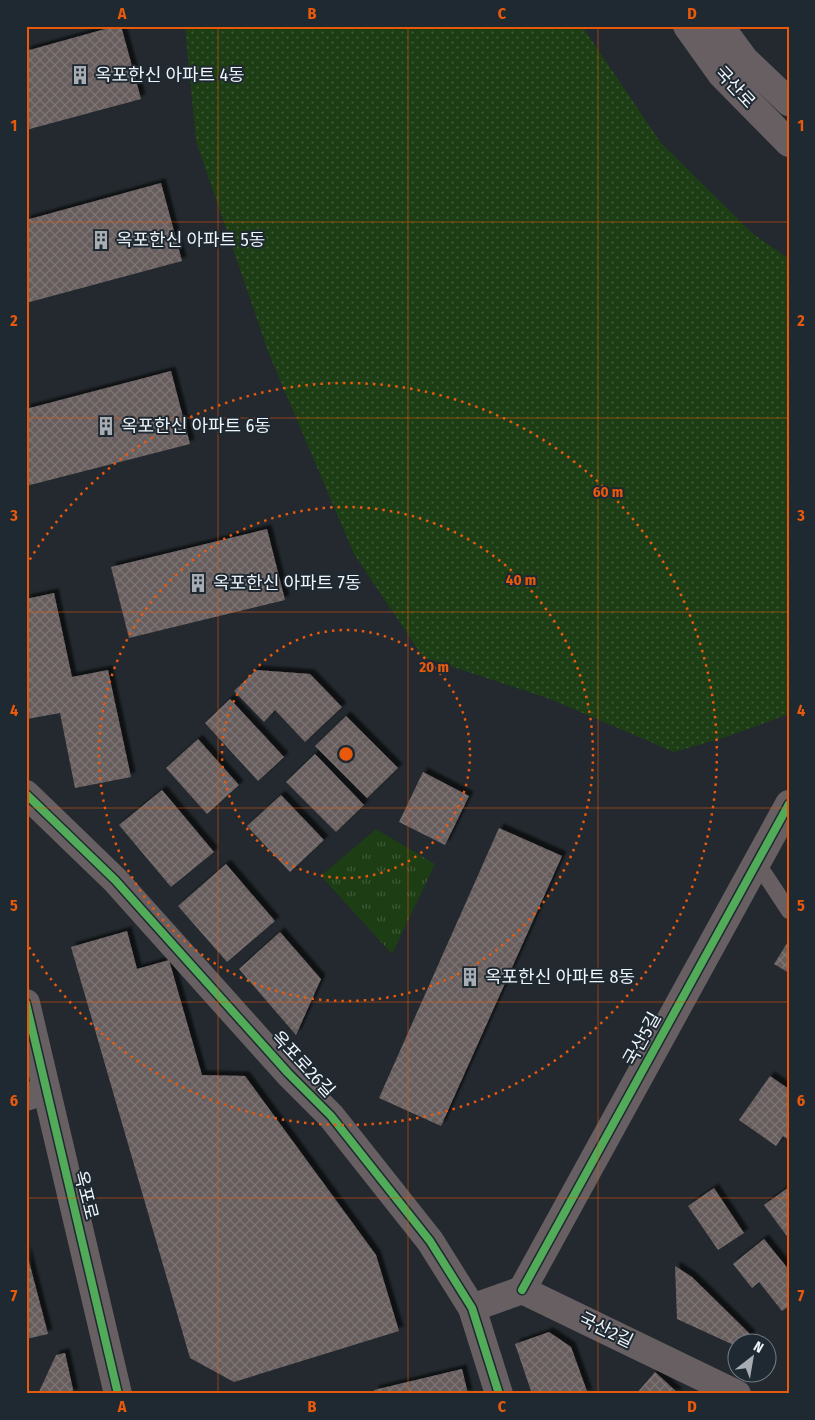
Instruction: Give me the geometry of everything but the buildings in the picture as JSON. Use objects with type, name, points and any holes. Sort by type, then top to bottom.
[{"type":"street","name":"국산로","points":[[687,26],[722,75],[789,143]]},
{"type":"street","name":"국산로","points":[[720,26],[744,60],[789,102]]},
{"type":"street","name":"옥포로26길","points":[[26,794],[115,880],[288,1072],[331,1116],[430,1241],[472,1308],[500,1394]]},
{"type":"street","name":"국산5길","points":[[522,1290],[789,804]]},
{"type":"street","name":"옥포로","points":[[26,1003],[36,1094],[118,1394]]},
{"type":"street","points":[[472,1308],[522,1290]]},
{"type":"street","name":"국산2길","points":[[522,1290],[737,1394]]},
{"type":"lane","points":[[756,861],[789,911]]},
{"type":"green space","points":[[185,26],[582,26],[661,143],[752,233],[789,259],[789,714],[729,736],[674,752],[550,699],[423,657],[354,554],[269,354],[196,141]]},
{"type":"green space","points":[[376,829],[435,864],[392,954],[321,876]]},
{"type":"cycle path","points":[[26,794],[115,880],[288,1073],[331,1116],[430,1241],[472,1308],[499,1394]]},
{"type":"cycle path","points":[[522,1290],[789,804]]},
{"type":"cycle path","points":[[26,1003],[118,1394]]},
{"type":"place","name":"옥포한신 아파트 4동","points":[[80,75]]},
{"type":"place","name":"옥포한신 아파트 5동","points":[[101,240]]},
{"type":"place","name":"옥포한신 아파트 6동","points":[[106,426]]},
{"type":"place","name":"옥포한신 아파트 7동","points":[[198,583]]},
{"type":"place","name":"옥포한신 아파트 8동","points":[[470,977]]}]
